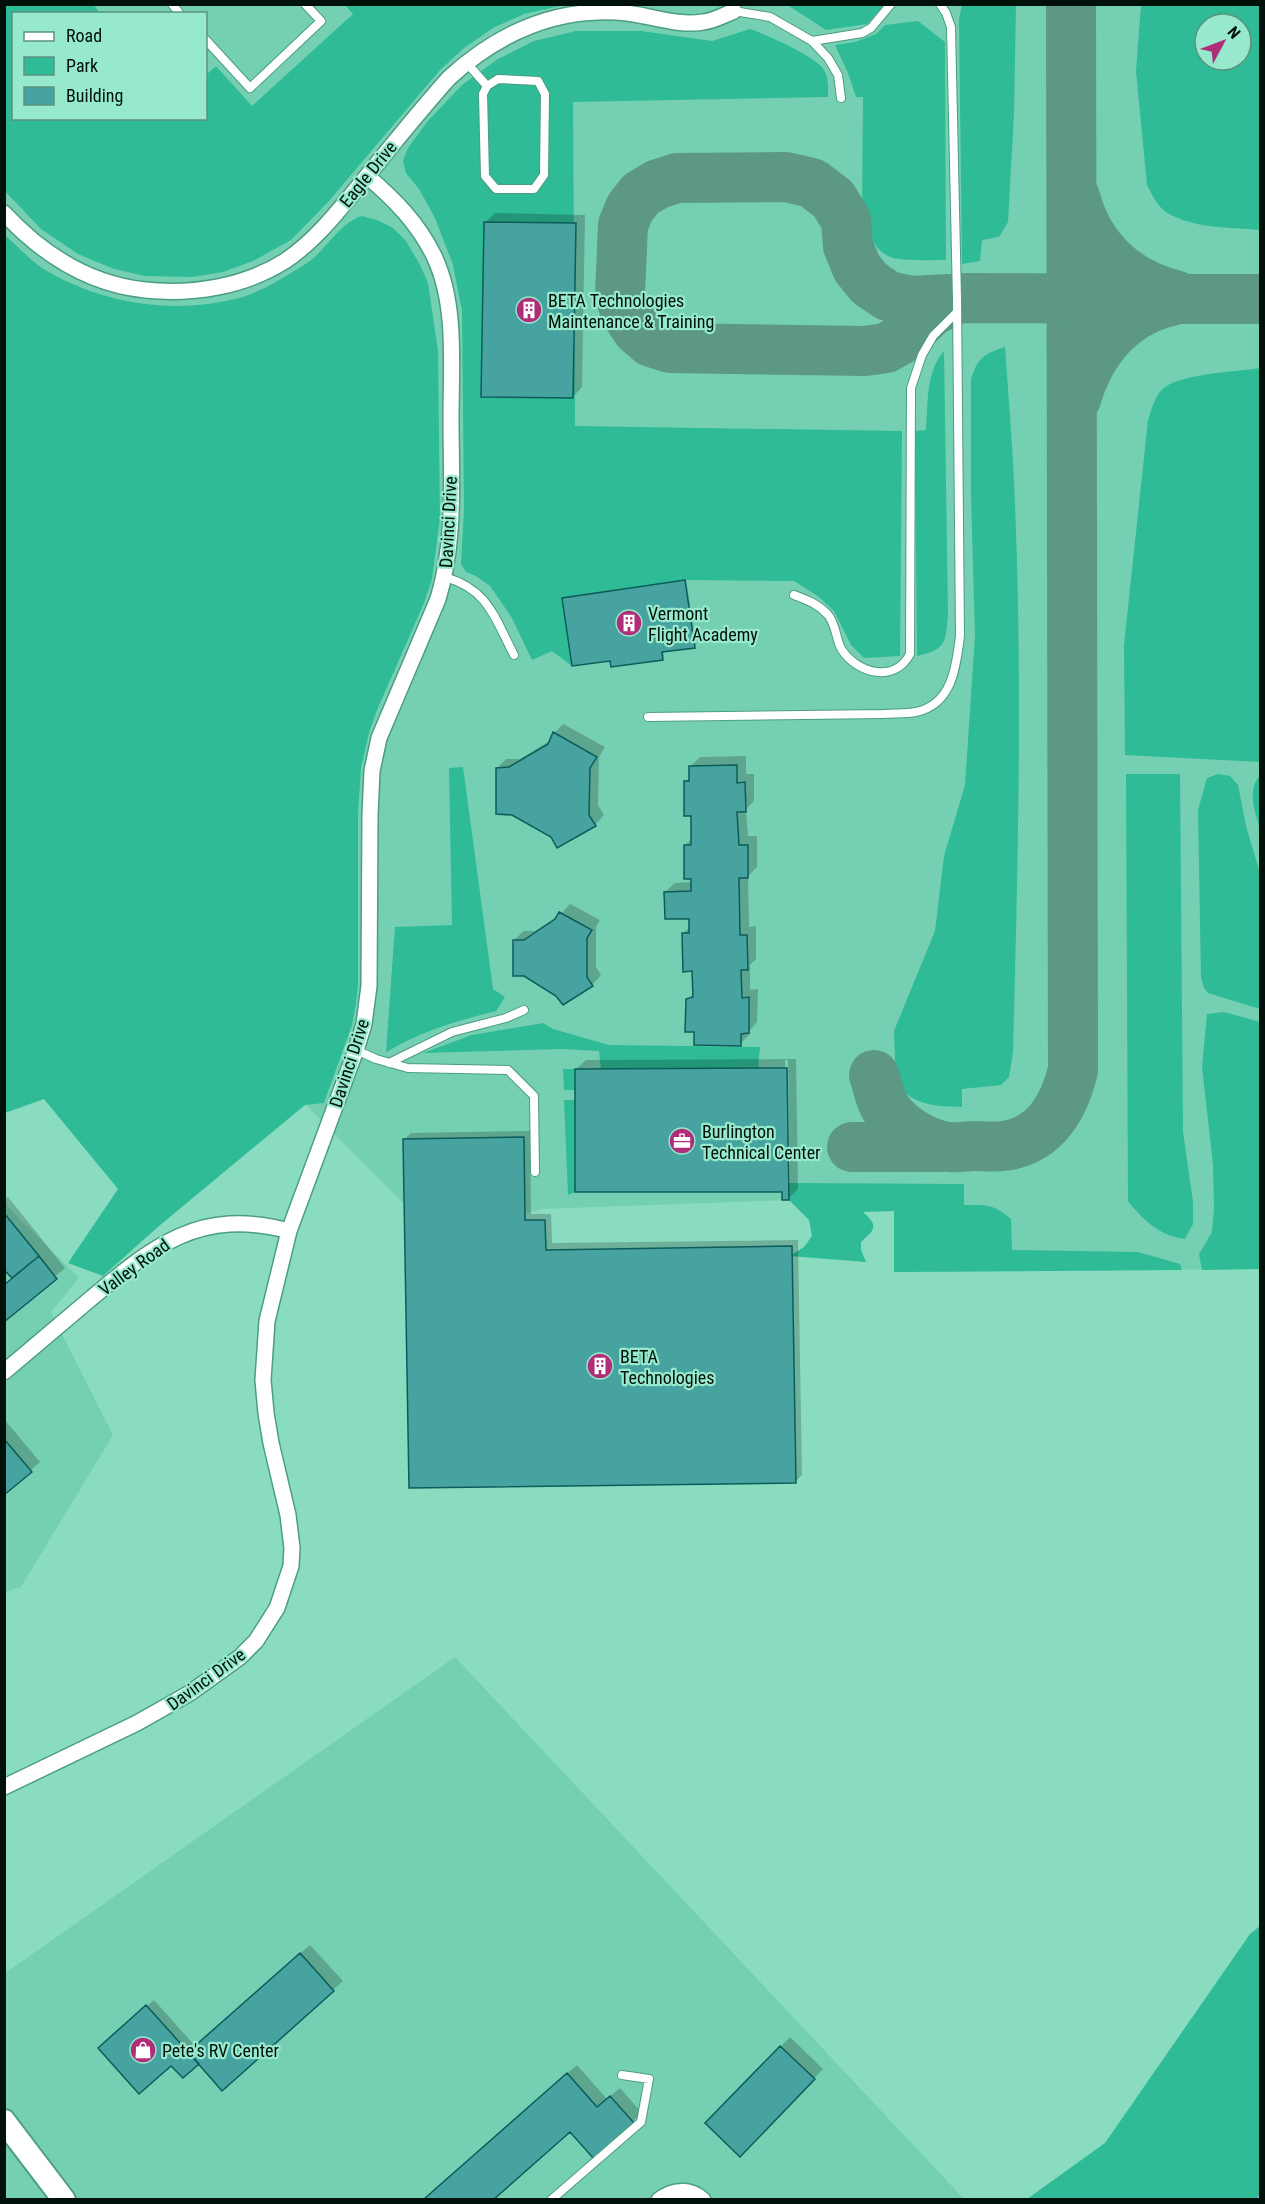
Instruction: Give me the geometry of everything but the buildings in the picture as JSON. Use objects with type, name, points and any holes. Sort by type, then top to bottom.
[{"type":"main road","points":[[4,2121],[64,2199]]},
{"type":"street","name":"Eagle Drive","points":[[4,213],[46,252],[76,271],[108,284],[164,292],[195,291],[226,286],[285,261],[320,232],[434,95],[466,62],[502,38],[521,29],[560,17],[579,14],[617,12],[688,23],[703,22],[733,8]]},
{"type":"street","name":"Davinci Drive","points":[[4,1787],[137,1724],[190,1693],[240,1657],[256,1641],[277,1608],[291,1566],[292,1548],[288,1515],[271,1443],[263,1380],[264,1349],[272,1295],[290,1231],[364,1024],[369,986],[369,825],[372,771],[379,738],[438,599],[450,548],[452,511],[449,312],[443,280],[435,257],[405,211],[367,176]]},
{"type":"street","name":"Valley Road","points":[[4,1372],[132,1265],[175,1237],[197,1229],[222,1224],[266,1225],[290,1231]]},
{"type":"street","points":[[659,2199],[668,2193],[686,2190],[703,2199]]},
{"type":"lane","points":[[207,41],[250,88],[321,21],[304,4]]},
{"type":"lane","points":[[812,41],[862,33],[871,28],[891,4]]},
{"type":"lane","points":[[648,717],[917,712],[929,707],[943,696],[951,682],[956,668],[960,636],[956,313],[951,27],[940,4]]},
{"type":"lane","points":[[733,8],[770,17],[812,41],[828,58],[837,75],[841,98]]},
{"type":"lane","points":[[466,62],[487,86]]},
{"type":"lane","points":[[498,79],[538,81],[545,94],[544,175],[534,189],[496,189],[485,176],[483,94],[487,86],[498,79]]},
{"type":"lane","points":[[794,595],[814,603],[828,615],[837,630],[841,649],[853,663],[877,673],[898,670],[905,664],[910,654],[911,388],[922,355],[933,336],[956,313]]},
{"type":"lane","points":[[445,577],[471,587],[483,598],[514,655]]},
{"type":"lane","points":[[389,1063],[452,1032],[506,1018],[524,1010]]},
{"type":"lane","points":[[356,1050],[408,1068],[508,1070],[534,1096],[535,1172]]},
{"type":"lane","points":[[550,2199],[641,2122],[649,2079],[622,2075]]},
{"type":"shaded area","points":[[4,5],[1260,5],[1260,1269],[894,1272],[894,1211],[808,1211],[789,1200],[541,1209],[506,1219],[433,1216],[401,1201],[306,1105],[5,277]]},
{"type":"shaded area","points":[[4,1203],[79,1278],[51,1312],[113,1435],[21,1587],[5,1592]]},
{"type":"shaded area","points":[[455,1657],[964,2199],[5,2199],[4,1974]]},
{"type":"green space","points":[[5,4],[97,5],[95,7],[99,12],[12,12],[12,120],[207,120],[207,74],[216,66],[252,106],[353,14],[345,5],[564,5],[524,14],[493,28],[464,48],[440,70],[328,202],[291,240],[253,261],[223,272],[192,277],[145,276],[114,269],[78,254],[41,229],[5,191]]},
{"type":"green space","points":[[790,4],[884,5],[867,24],[826,30],[789,6]]},
{"type":"green space","points":[[962,5],[1016,5],[1014,114],[1008,222],[999,237],[982,240],[980,261],[962,264],[959,19]]},
{"type":"green space","points":[[1141,5],[1260,5],[1260,230],[1200,224],[1177,218],[1160,207],[1147,185],[1136,71]]},
{"type":"green space","points":[[918,21],[945,42],[946,260],[893,258],[881,251],[865,226],[862,212],[863,97],[856,97],[835,45],[855,42],[876,34],[885,25]]},
{"type":"green space","points":[[750,29],[790,46],[819,64],[827,76],[828,97],[573,102],[575,426],[902,431],[900,656],[864,658],[851,645],[834,611],[819,597],[794,581],[685,580],[562,598],[572,666],[552,651],[532,660],[512,618],[490,586],[466,572],[461,564],[464,510],[462,311],[453,265],[435,218],[419,189],[406,173],[403,161],[408,148],[427,122],[462,85],[498,59],[534,41],[576,31],[641,31],[712,41]]},
{"type":"green space","points":[[362,216],[393,228],[406,241],[428,283],[438,351],[440,518],[432,579],[424,603],[377,710],[361,768],[358,813],[358,983],[352,1025],[324,1103],[305,1105],[159,1226],[103,1276],[68,1263],[118,1189],[44,1099],[5,1113],[5,235],[42,268],[87,290],[136,303],[186,306],[235,299],[271,285],[312,259],[345,225]]},
{"type":"green space","points":[[1005,347],[1017,554],[1019,696],[1013,1052],[1009,1077],[1001,1085],[962,1089],[962,1107],[943,1106],[919,1101],[896,1085],[894,1031],[935,931],[944,856],[965,785],[975,636],[971,496],[971,380],[982,358]]},
{"type":"green space","points":[[944,351],[948,615],[943,643],[934,651],[917,656],[915,431],[926,430],[931,378],[938,359]]},
{"type":"green space","points":[[1260,368],[1260,762],[1125,755],[1124,645],[1148,420],[1152,407],[1162,390],[1174,382],[1198,376]]},
{"type":"green space","points":[[463,767],[493,989],[505,997],[496,1011],[440,1027],[386,1052],[395,927],[452,925],[449,768]]},
{"type":"green space","points":[[1126,774],[1180,774],[1183,1132],[1193,1202],[1193,1224],[1185,1239],[1160,1231],[1140,1215],[1128,1201]]},
{"type":"green space","points":[[1218,774],[1230,776],[1238,785],[1246,826],[1260,873],[1260,1009],[1208,993],[1201,977],[1198,810],[1207,778]]},
{"type":"green space","points":[[1258,778],[1260,778],[1260,830],[1253,797]]},
{"type":"green space","points":[[1224,1012],[1260,1022],[1260,1269],[1202,1270],[1199,1254],[1212,1232],[1214,1208],[1213,1165],[1202,1067],[1207,1014]]},
{"type":"green space","points":[[543,1023],[553,1029],[609,1045],[760,1047],[758,1068],[601,1069],[599,1051],[563,1049],[423,1053],[472,1035]]},
{"type":"green space","points":[[563,1069],[575,1069],[575,1090],[564,1090]]},
{"type":"green space","points":[[564,1100],[575,1100],[575,1192],[568,1195]]},
{"type":"green space","points":[[789,1183],[964,1184],[964,1205],[989,1206],[1000,1210],[1011,1219],[1012,1250],[1138,1252],[1180,1264],[1182,1270],[894,1272],[894,1211],[863,1212],[873,1224],[872,1230],[861,1242],[861,1250],[866,1262],[790,1256],[804,1247],[812,1236],[809,1220],[789,1200]]},
{"type":"green space","points":[[1260,1926],[1260,2199],[1027,2199],[1105,2143],[1250,1934]]},
{"type":"taxiway","points":[[874,1075],[882,1101],[893,1117],[909,1132],[929,1142],[948,1147],[1003,1146],[1018,1143],[1041,1130],[1058,1109],[1073,1070],[1071,4]]},
{"type":"taxiway","points":[[957,299],[932,311],[902,339],[886,348],[865,351],[670,348],[651,342],[637,330],[625,312],[620,294],[623,225],[630,208],[641,194],[658,184],[677,178],[786,177],[812,183],[833,199],[846,220],[848,246],[857,268],[869,283],[888,296],[911,301],[969,298],[1260,299]]},
{"type":"taxiway","points":[[1075,197],[1089,232],[1111,261],[1140,282],[1175,295]]},
{"type":"taxiway","points":[[1076,399],[1090,365],[1110,336],[1137,314],[1171,301]]},
{"type":"taxiway","points":[[852,1147],[941,1147]]},
{"type":"place","name":"BETA Technologies Maintenance & Training","points":[[529,310]]},
{"type":"place","name":"Vermont Flight Academy","points":[[629,623]]},
{"type":"place","name":"Burlington Technical Center","points":[[682,1141]]},
{"type":"place","name":"BETA Technologies","points":[[600,1366]]},
{"type":"place","name":"Pete's RV Center","points":[[143,2050]]}]
